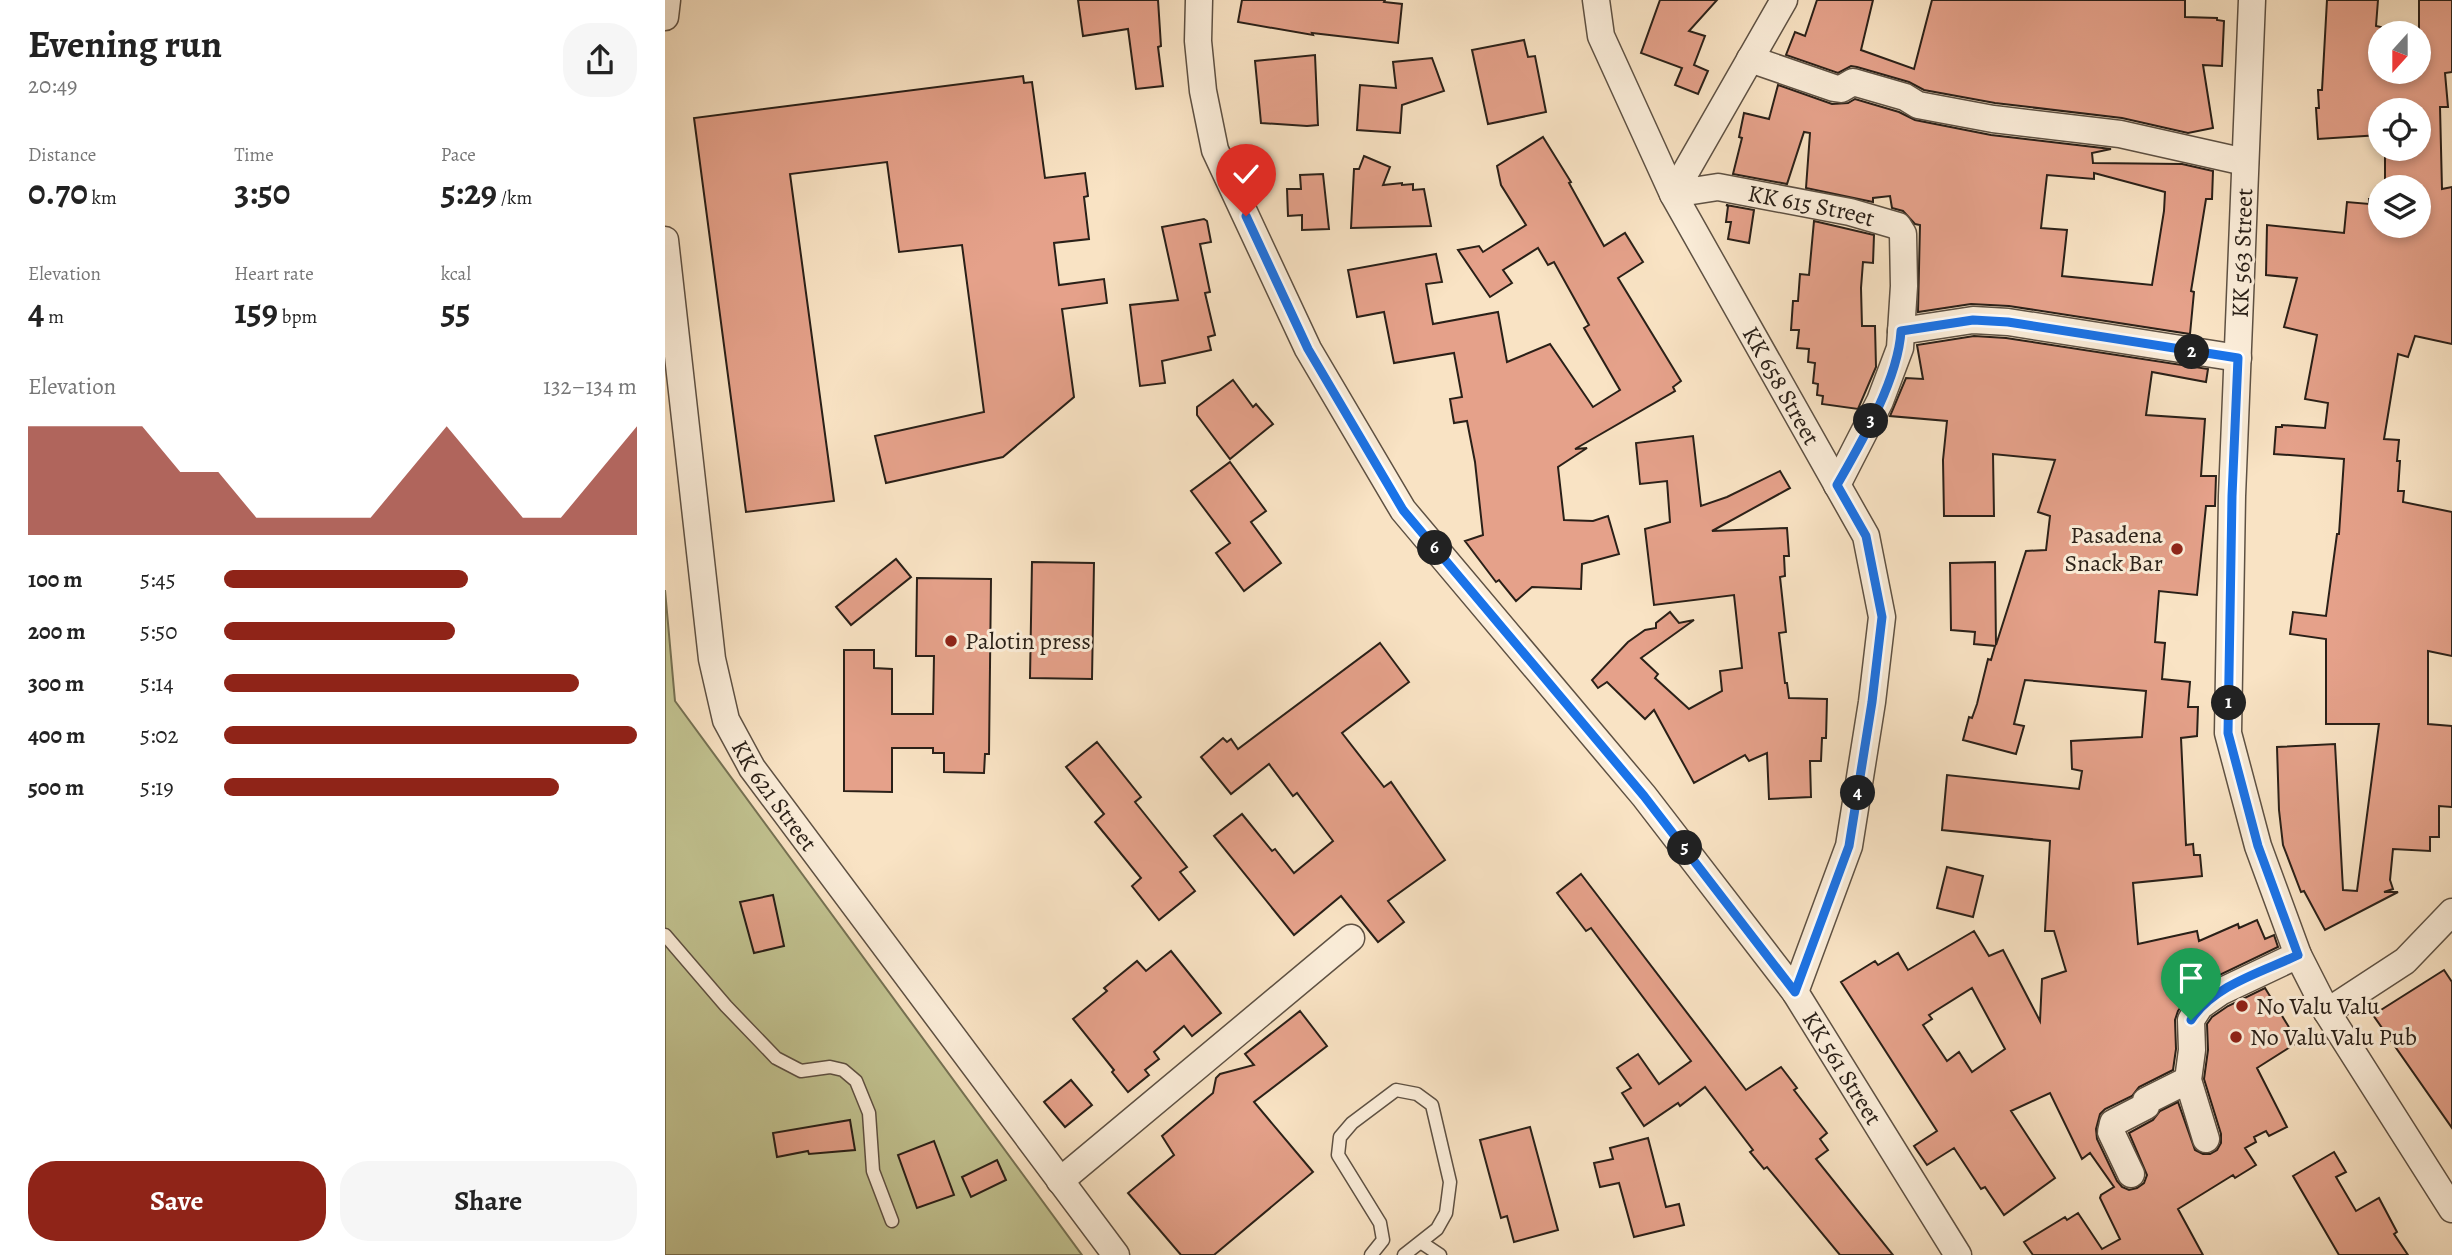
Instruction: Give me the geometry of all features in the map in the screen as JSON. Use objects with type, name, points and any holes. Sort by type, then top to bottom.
[{"type":"street","points":[[665,17],[667,0]]},
{"type":"street","name":"KK 561 Street","points":[[1199,0],[1199,53],[1203,91],[1215,150],[1308,349],[1403,510],[1644,796],[1795,992],[1958,1255]]},
{"type":"street","name":"KK 658 Street","points":[[1596,0],[1601,36],[1673,194],[1866,536],[1882,617],[1872,702],[1849,846],[1795,992]]},
{"type":"street","points":[[1673,194],[1784,0]]},
{"type":"street","name":"KK 563 Street","points":[[2252,0],[2232,496],[2228,733],[2258,846],[2298,955],[2327,1012],[2452,1209]]},
{"type":"street","points":[[1750,59],[1834,88],[1841,89],[1853,82],[1905,97],[1918,105],[1993,119],[2120,134],[2245,162]]},
{"type":"street","name":"KK 615 Street","points":[[1673,194],[1718,187],[1850,212],[1898,226],[1903,234],[1904,286],[1900,348],[1880,401],[1837,485]]},
{"type":"street","name":"KK 621 Street","points":[[665,240],[712,659],[726,720],[752,768],[1116,1255]]},
{"type":"street","points":[[1901,331],[1973,320],[2008,322],[2238,358]]},
{"type":"street","points":[[2327,1012],[2405,961],[2452,912]]},
{"type":"street","points":[[1060,1181],[1351,938]]},
{"type":"street","points":[[2206,1139],[2188,1080],[2192,1050],[2191,1020],[2200,1006],[2220,992],[2298,955]]},
{"type":"street","points":[[2131,1174],[2111,1132],[2113,1124],[2147,1106],[2146,1101],[2188,1080]]},
{"type":"lane","points":[[665,935],[726,1006],[776,1058],[801,1071],[830,1067],[843,1070],[856,1081],[869,1113],[873,1171],[892,1221]]},
{"type":"lane","points":[[1371,1255],[1383,1240],[1380,1223],[1338,1155],[1340,1137],[1352,1123],[1396,1090],[1417,1094],[1432,1105],[1450,1182],[1446,1213],[1437,1229],[1404,1255]]},
{"type":"lane","points":[[1422,1243],[1440,1255]]},
{"type":"green space","points":[[665,590],[675,701],[1082,1255],[665,1255]]},
{"type":"building","points":[[1078,0],[1158,0],[1161,46],[1158,47],[1163,86],[1136,89],[1128,29],[1083,36]]},
{"type":"building","points":[[1242,0],[1385,0],[1384,2],[1402,4],[1398,43],[1312,33],[1313,35],[1238,22]]},
{"type":"building","points":[[1660,0],[1717,0],[1689,31],[1705,36],[1694,65],[1708,71],[1698,94],[1675,85],[1682,68],[1641,53]]},
{"type":"building","points":[[1817,0],[1873,0],[1861,50],[1914,69],[1932,0],[2185,0],[2185,17],[2217,18],[2224,21],[2222,66],[2203,65],[2213,128],[2188,133],[2122,118],[1995,103],[1924,90],[1909,82],[1857,67],[1851,66],[1838,73],[1786,55],[1795,32],[1805,36]]},
{"type":"building","points":[[2327,0],[2378,0],[2376,21],[2368,21],[2368,84],[2431,84],[2431,21],[2419,21],[2419,0],[2452,0],[2452,72],[2445,73],[2448,107],[2440,107],[2442,189],[2452,187],[2452,344],[2415,336],[2408,357],[2398,354],[2384,439],[2399,440],[2398,491],[2404,491],[2403,502],[2452,512],[2452,656],[2428,651],[2428,724],[2452,726],[2452,807],[2439,806],[2439,837],[2430,837],[2430,851],[2393,849],[2390,880],[2393,889],[2384,892],[2398,892],[2325,930],[2304,891],[2301,892],[2283,845],[2277,747],[2335,744],[2343,890],[2357,891],[2379,724],[2326,724],[2326,639],[2290,634],[2293,612],[2326,616],[2339,534],[2344,459],[2274,454],[2276,427],[2282,425],[2325,428],[2328,403],[2305,399],[2317,335],[2284,327],[2297,278],[2266,275],[2267,225],[2344,233],[2347,202],[2368,204],[2368,238],[2431,238],[2431,175],[2385,175],[2385,161],[2431,161],[2431,98],[2368,98],[2368,136],[2318,139],[2316,108],[2319,108],[2318,90],[2322,90]]},
{"type":"building","points":[[1524,40],[1528,57],[1535,56],[1546,112],[1488,124],[1472,50]]},
{"type":"building","points":[[1315,55],[1318,125],[1261,123],[1255,61]]},
{"type":"building","points":[[1432,58],[1444,91],[1402,105],[1400,133],[1357,130],[1360,85],[1396,88],[1393,62]]},
{"type":"building","points":[[1023,76],[1024,83],[1032,82],[1045,178],[1085,173],[1088,196],[1084,197],[1089,239],[1054,243],[1059,285],[1104,279],[1107,303],[1062,309],[1074,397],[1003,457],[886,483],[875,436],[984,412],[962,245],[899,252],[887,162],[790,174],[834,501],[746,512],[694,118]]},
{"type":"building","points":[[1778,85],[1832,104],[1848,103],[1855,99],[1899,112],[1915,120],[1991,135],[2111,149],[2092,153],[2093,163],[2182,164],[2213,171],[2212,199],[2206,199],[2191,291],[2194,292],[2190,334],[2009,306],[1971,304],[1918,312],[1920,225],[1915,224],[1903,211],[1892,208],[1890,196],[1873,198],[1873,202],[1806,188],[1810,133],[1804,132],[1787,184],[1733,174],[1742,138],[1739,137],[1744,113],[1769,119]],"holes":[[[2094,173],[2165,192],[2152,285],[2062,276],[2067,230],[2041,228],[2047,175],[2094,179]]]},
{"type":"building","points":[[1543,137],[1571,182],[1569,183],[1604,246],[1625,233],[1643,262],[1618,278],[1681,381],[1673,387],[1675,391],[1575,449],[1587,448],[1558,467],[1564,520],[1593,521],[1608,516],[1619,554],[1582,564],[1581,589],[1532,587],[1516,601],[1499,580],[1496,582],[1465,541],[1483,535],[1475,462],[1467,421],[1454,423],[1450,399],[1462,397],[1454,353],[1394,363],[1384,312],[1357,317],[1348,270],[1436,254],[1442,282],[1426,284],[1433,324],[1498,312],[1507,362],[1550,344],[1593,407],[1620,390],[1584,328],[1589,325],[1554,262],[1548,265],[1538,248],[1503,270],[1512,283],[1490,297],[1458,250],[1479,246],[1483,252],[1526,225],[1501,185],[1497,166]]},
{"type":"building","points":[[1364,156],[1390,167],[1383,185],[1413,184],[1413,190],[1424,189],[1431,226],[1351,228],[1354,169],[1359,169]]},
{"type":"building","points":[[1323,174],[1329,229],[1302,230],[1302,215],[1288,216],[1287,189],[1301,189],[1300,175]]},
{"type":"building","points":[[1726,205],[1754,210],[1749,243],[1728,239],[1731,222],[1726,222]]},
{"type":"building","points":[[1204,219],[1207,221],[1211,242],[1200,244],[1210,292],[1205,293],[1215,335],[1208,337],[1211,350],[1162,361],[1165,383],[1140,386],[1130,305],[1178,300],[1162,227]]},
{"type":"building","points":[[1814,221],[1874,235],[1873,263],[1863,262],[1861,288],[1862,326],[1875,326],[1876,367],[1858,409],[1822,404],[1823,396],[1817,395],[1818,384],[1813,383],[1815,363],[1808,362],[1809,349],[1797,348],[1799,330],[1791,330],[1793,301],[1798,301],[1800,274],[1809,275]]},
{"type":"building","points":[[1974,336],[2006,338],[2208,369],[2206,382],[2152,372],[2146,415],[2205,419],[2201,476],[2216,476],[2215,506],[2206,506],[2197,595],[2159,591],[2155,642],[2165,643],[2162,679],[2190,682],[2188,707],[2198,707],[2197,736],[2181,738],[2186,845],[2193,844],[2194,855],[2200,855],[2202,876],[2133,883],[2138,944],[2197,931],[2199,941],[2238,924],[2239,928],[2257,920],[2265,939],[2274,935],[2278,947],[2213,978],[2191,993],[2175,1020],[2176,1049],[2173,1070],[2139,1087],[2132,1096],[2105,1109],[2100,1114],[2096,1129],[2097,1139],[2117,1181],[2129,1190],[2144,1183],[2147,1175],[2129,1133],[2178,1102],[2195,1150],[2210,1154],[2217,1150],[2221,1143],[2221,1134],[2204,1079],[2208,1050],[2207,1024],[2228,1006],[2265,988],[2298,1042],[2257,1068],[2287,1127],[2269,1136],[2266,1131],[2254,1137],[2256,1142],[2245,1148],[2256,1165],[2235,1178],[2233,1175],[2178,1209],[2203,1255],[2033,1255],[2024,1242],[2065,1217],[2067,1220],[2078,1213],[2102,1249],[2120,1239],[2100,1198],[2114,1187],[2090,1153],[2082,1159],[2050,1093],[2011,1111],[2055,1178],[2004,1215],[1985,1187],[1981,1189],[1954,1148],[1927,1165],[1914,1146],[1937,1131],[1841,982],[1875,961],[1878,965],[1898,953],[1908,970],[1974,931],[1989,956],[2003,950],[2040,1021],[2042,979],[2066,971],[2054,931],[2045,931],[2050,841],[1942,830],[1947,775],[2079,789],[2082,771],[2072,769],[2071,741],[2142,737],[2146,691],[2025,680],[2014,724],[2024,726],[2016,754],[1963,740],[1969,717],[1972,718],[1977,704],[1988,659],[1991,660],[1995,646],[1974,644],[1975,632],[1951,630],[1950,563],[1995,562],[1996,645],[2026,551],[2046,550],[2050,516],[2038,512],[2055,460],[1993,454],[1994,516],[1944,516],[1943,460],[1947,421],[1890,416],[1906,378],[1923,379],[1917,345]],"holes":[[[1972,988],[2005,1049],[1972,1072],[1959,1052],[1947,1061],[1923,1025],[1932,1019],[1929,1015]]]},
{"type":"building","points":[[1233,380],[1253,407],[1256,404],[1273,424],[1230,459],[1197,415],[1197,407]]},
{"type":"building","points":[[1693,436],[1701,506],[1727,497],[1780,471],[1790,488],[1712,531],[1787,528],[1789,556],[1784,556],[1785,576],[1780,577],[1786,632],[1779,633],[1785,683],[1789,698],[1827,699],[1826,738],[1822,738],[1821,761],[1810,761],[1811,797],[1769,799],[1767,753],[1749,761],[1745,755],[1694,783],[1654,710],[1645,719],[1607,682],[1598,688],[1592,680],[1628,642],[1645,630],[1656,628],[1656,623],[1670,612],[1679,623],[1694,620],[1641,658],[1658,674],[1655,678],[1689,709],[1722,691],[1720,671],[1742,668],[1734,595],[1654,605],[1645,529],[1670,522],[1667,481],[1640,484],[1636,443]]},
{"type":"building","points":[[1230,462],[1266,511],[1251,522],[1281,563],[1244,591],[1216,553],[1230,543],[1191,491]]},
{"type":"building","points":[[896,559],[911,577],[851,625],[836,607]]},
{"type":"building","points":[[1032,562],[1094,563],[1092,679],[1030,678]]},
{"type":"building","points":[[917,578],[991,579],[989,754],[985,754],[984,773],[944,772],[944,753],[933,753],[933,748],[892,748],[892,792],[844,791],[844,650],[874,650],[874,668],[892,669],[892,714],[933,714],[934,656],[916,656]]},
{"type":"building","points":[[1380,643],[1409,682],[1342,733],[1384,787],[1391,782],[1445,860],[1388,901],[1404,922],[1378,942],[1341,896],[1294,935],[1214,836],[1242,814],[1294,873],[1333,841],[1297,793],[1293,796],[1269,764],[1231,794],[1201,757],[1223,738],[1227,742],[1231,739],[1238,749]]},
{"type":"building","points":[[1097,742],[1141,797],[1135,802],[1187,867],[1180,872],[1195,891],[1159,920],[1132,886],[1141,878],[1095,822],[1104,814],[1066,767]]},
{"type":"building","points":[[1947,867],[1983,876],[1973,917],[1937,908]]},
{"type":"building","points":[[1581,874],[1746,1090],[1781,1067],[1797,1088],[1794,1090],[1827,1133],[1820,1139],[1828,1150],[1816,1159],[1893,1255],[1840,1255],[1767,1167],[1764,1169],[1750,1152],[1753,1150],[1705,1087],[1680,1106],[1678,1103],[1644,1126],[1622,1093],[1631,1088],[1617,1068],[1638,1054],[1659,1084],[1691,1061],[1591,928],[1586,931],[1557,893]]},
{"type":"building","points":[[773,895],[784,946],[754,953],[740,902]]},
{"type":"building","points":[[1171,951],[1221,1013],[1192,1036],[1184,1026],[1154,1052],[1159,1059],[1145,1070],[1149,1075],[1128,1092],[1073,1019],[1107,991],[1104,988],[1137,961],[1146,971]]},
{"type":"building","points":[[2444,970],[2452,982],[2452,1128],[2373,1015]]},
{"type":"building","points":[[1300,1011],[1327,1046],[1254,1102],[1313,1172],[1214,1255],[1181,1255],[1128,1193],[1174,1155],[1162,1136],[1213,1093],[1216,1078],[1220,1074],[1254,1065],[1245,1054]]},
{"type":"building","points":[[1071,1080],[1092,1105],[1065,1127],[1044,1102]]},
{"type":"building","points":[[850,1120],[855,1150],[809,1154],[808,1151],[777,1157],[773,1133]]},
{"type":"building","points":[[1530,1127],[1558,1230],[1514,1242],[1507,1216],[1501,1218],[1480,1140]]},
{"type":"building","points":[[1648,1138],[1666,1207],[1679,1204],[1684,1225],[1634,1237],[1619,1183],[1600,1187],[1594,1163],[1613,1159],[1610,1148]]},
{"type":"building","points":[[934,1141],[954,1195],[917,1208],[898,1155]]},
{"type":"building","points":[[2334,1152],[2346,1172],[2336,1177],[2356,1211],[2379,1198],[2397,1232],[2394,1234],[2408,1255],[2339,1255],[2293,1176]]},
{"type":"building","points":[[997,1160],[1006,1180],[971,1197],[962,1177]]},
{"type":"place","name":"Pasadena Snack Bar","points":[[2177,549]]},
{"type":"place","name":"Palotin press","points":[[951,641]]},
{"type":"place","name":"No Valu Valu","points":[[2242,1006]]},
{"type":"place","name":"No Valu Valu Pub","points":[[2236,1037]]},
{"type":"route","points":[[1246,216],[1308,349],[1403,510],[1644,796],[1795,992],[1849,846],[1872,702],[1882,617],[1866,536],[1837,485],[1880,401],[1900,348],[1901,331],[1973,320],[2008,322],[2238,358],[2232,496],[2228,733],[2258,846],[2298,955],[2220,992],[2200,1006],[2191,1020]]}]
